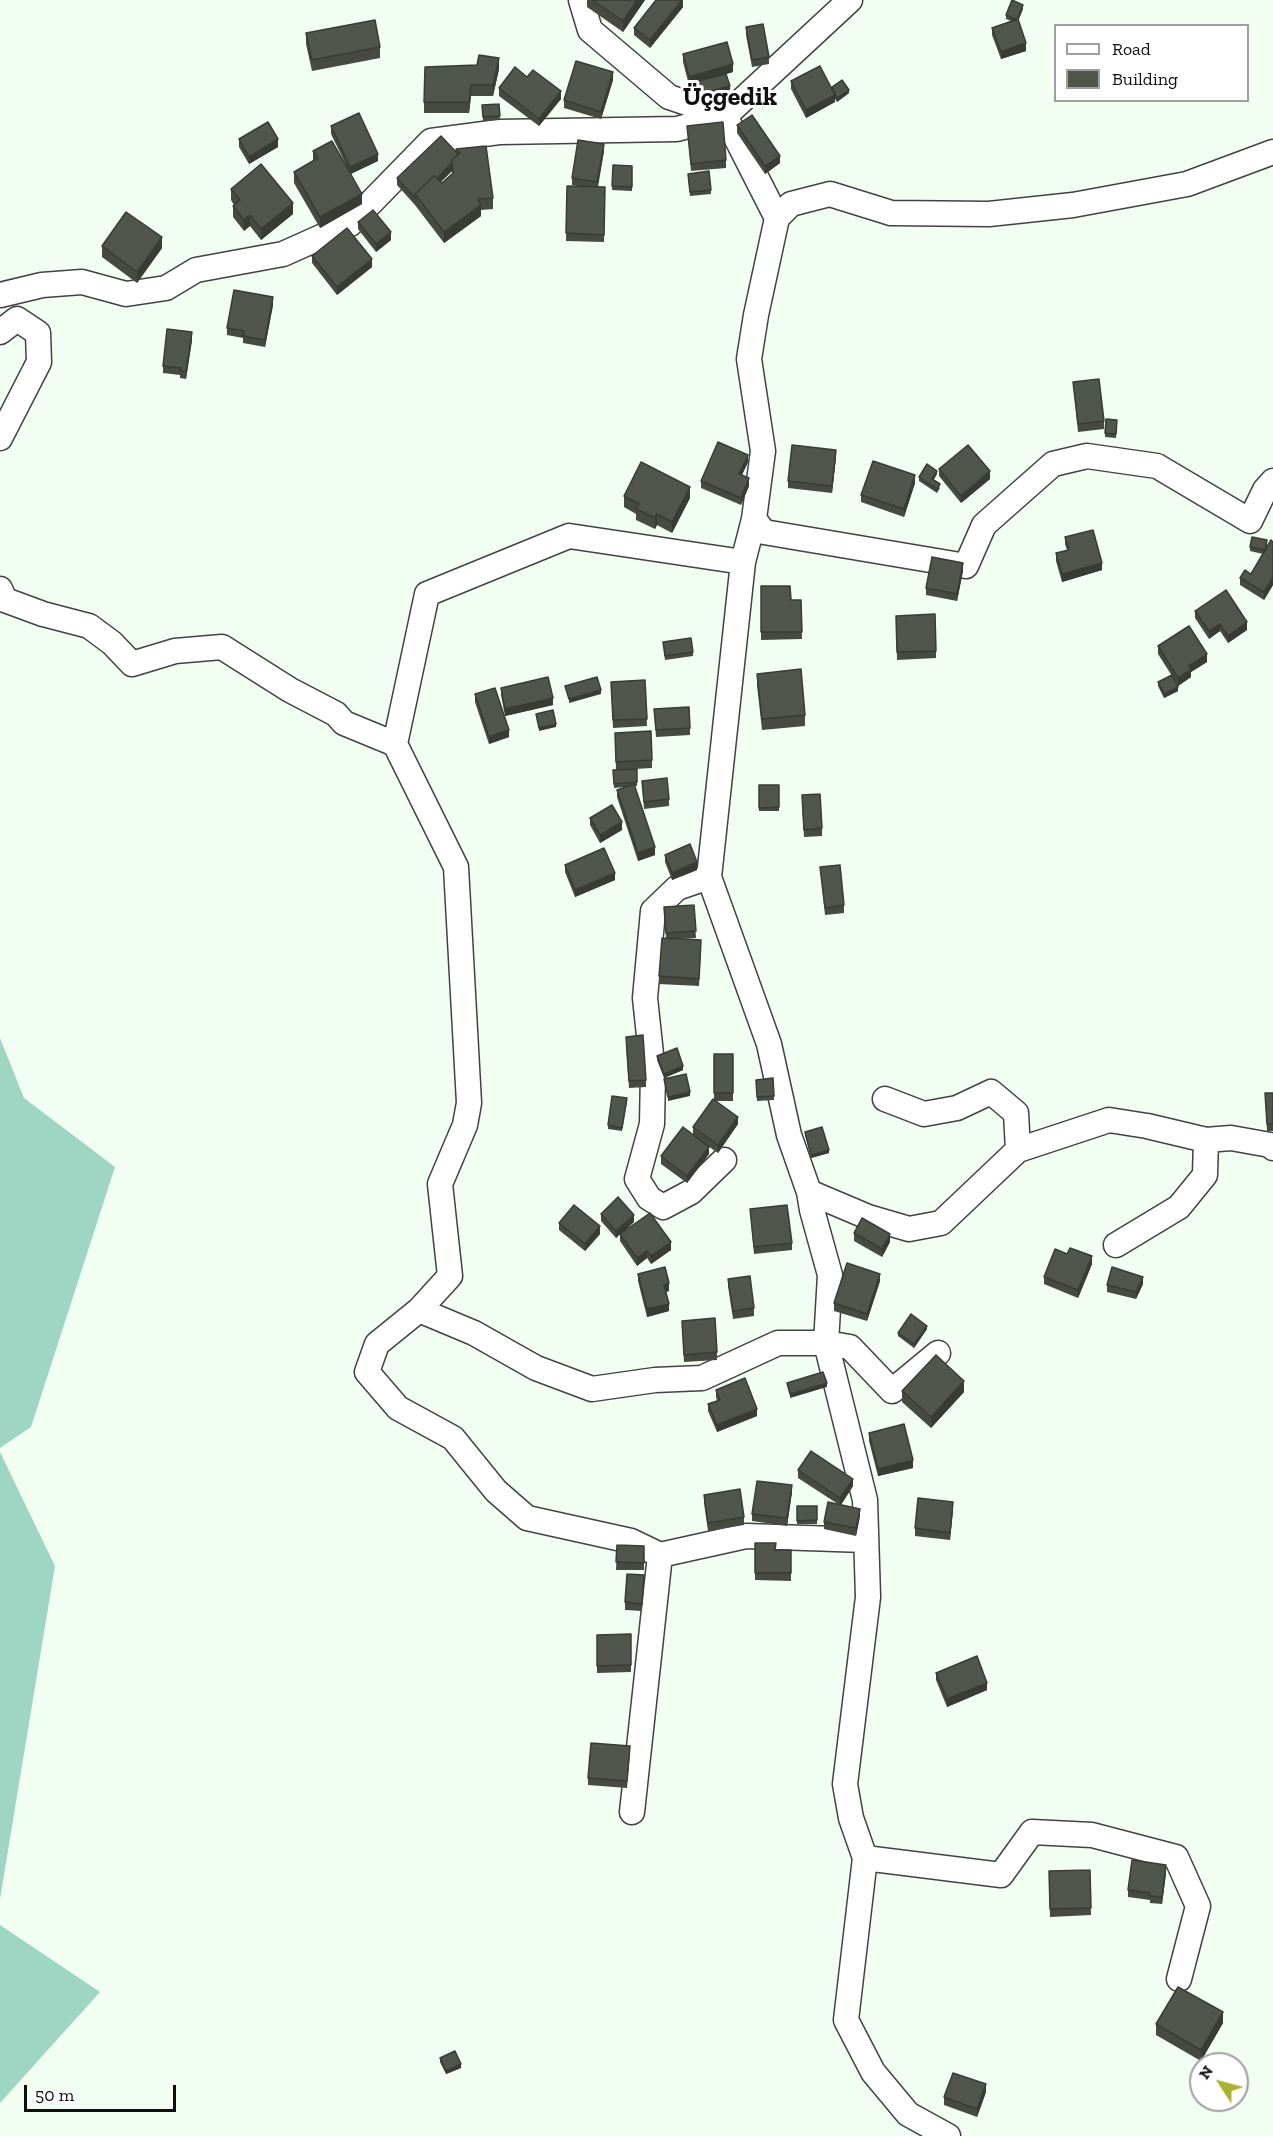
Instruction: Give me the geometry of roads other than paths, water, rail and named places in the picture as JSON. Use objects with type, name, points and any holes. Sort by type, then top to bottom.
[{"type":"street","points":[[581,0],[590,30],[669,97],[724,116],[777,218]]},
{"type":"street","points":[[0,295],[42,285],[82,282],[126,294],[166,288],[196,270],[283,254],[350,224],[431,141],[499,132],[677,129],[724,116],[850,0]]},
{"type":"street","points":[[948,2136],[908,2114],[873,2072],[846,2020],[865,1858],[850,1818],[845,1784],[868,1598],[865,1500],[825,1343],[830,1275],[809,1192],[789,1135],[769,1044],[709,876],[743,561],[754,519],[763,451],[749,359],[756,315],[777,218],[791,204],[830,194],[891,213],[989,214],[1073,205],[1187,184],[1273,152]]},
{"type":"street","points":[[0,332],[17,319],[38,333],[39,362],[0,438]]},
{"type":"street","points":[[754,519],[764,532],[966,566],[984,525],[1053,464],[1087,456],[1157,466],[1250,520],[1265,490],[1273,481]]},
{"type":"street","points":[[743,561],[568,536],[427,594],[395,744],[456,867],[469,1103],[465,1125],[440,1184],[450,1276],[419,1310],[377,1344],[367,1372],[398,1408],[453,1438],[496,1491],[527,1518],[631,1541],[660,1555],[746,1536],[865,1540]]},
{"type":"street","points":[[0,589],[5,600],[42,614],[89,626],[112,643],[132,664],[175,651],[222,647],[290,690],[336,714],[344,723],[395,744]]},
{"type":"street","points":[[709,876],[677,888],[653,911],[645,998],[652,1073],[652,1124],[637,1179],[649,1198],[663,1207],[691,1192],[724,1160]]},
{"type":"street","points":[[885,1099],[924,1114],[957,1108],[991,1092],[1016,1113],[1018,1150]]},
{"type":"street","points":[[809,1192],[868,1217],[909,1229],[941,1223],[1018,1150],[1109,1120],[1206,1140],[1231,1138],[1270,1145],[1273,1148]]},
{"type":"street","points":[[1116,1245],[1179,1207],[1205,1175],[1206,1140]]},
{"type":"street","points":[[419,1310],[474,1333],[536,1368],[592,1389],[655,1380],[702,1378],[778,1343],[825,1343],[850,1347],[892,1390],[938,1353]]},
{"type":"street","points":[[632,1812],[660,1555]]},
{"type":"street","points":[[865,1858],[1001,1875],[1032,1832],[1092,1835],[1176,1857],[1198,1906],[1179,1979]]},
{"type":"district","name":"Üçgedik","points":[[730,98]]}]
